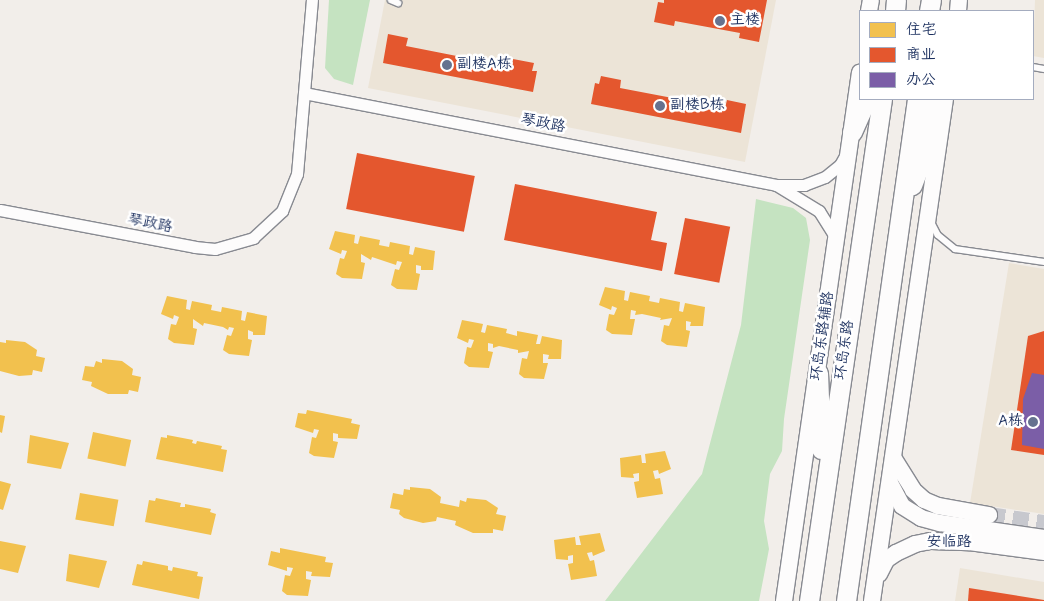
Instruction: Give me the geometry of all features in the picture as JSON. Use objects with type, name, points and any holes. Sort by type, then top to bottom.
[{"type":"main road","name":"环岛东路辅路","points":[[784,601],[859,79]]},
{"type":"main road","points":[[850,141],[867,100]]},
{"type":"main road","name":"环岛东路","points":[[809,601],[882,100]]},
{"type":"main road","points":[[846,601],[917,100]]},
{"type":"main road","points":[[902,206],[922,159],[934,100]]},
{"type":"main road","points":[[873,593],[945,100]]},
{"type":"main road","points":[[818,373],[821,441],[816,489],[821,520]]},
{"type":"main road","points":[[894,459],[913,490],[924,500],[938,506],[989,515]]},
{"type":"main road","name":"安临路","points":[[890,484],[902,506],[921,518],[940,523],[1044,538]]},
{"type":"main road","name":"安临路","points":[[873,593],[886,560],[915,544],[969,542],[1044,552]]},
{"type":"main road","points":[[854,550],[862,574],[859,601]]},
{"type":"street","name":"琴政路","points":[[0,210],[195,247],[234,245],[269,226],[292,193],[297,174],[312,0]]},
{"type":"street","name":"琴政路","points":[[304,93],[776,186]]},
{"type":"street","points":[[776,186],[804,185],[825,177],[840,165],[850,141]]},
{"type":"street","points":[[776,186],[819,211],[836,238]]},
{"type":"lane","points":[[391,0],[398,3]]},
{"type":"lane","points":[[927,215],[938,235],[956,249],[1044,262]]},
{"type":"shaded area","points":[[385,0],[776,0],[745,162],[368,88]]},
{"type":"shaded area","points":[[1035,0],[1044,0],[1044,58],[1034,56]]},
{"type":"shaded area","points":[[1009,263],[1044,269],[1044,514],[970,503]]},
{"type":"shaded area","points":[[960,568],[1044,582],[1044,601],[955,601]]},
{"type":"green space","points":[[329,0],[370,0],[353,85],[334,79],[325,68]]},
{"type":"green space","points":[[756,199],[793,208],[806,218],[810,240],[784,419],[782,451],[770,474],[764,521],[769,549],[759,601],[605,601],[702,474],[741,325]]},
{"type":"building: 住宅","points":[[335,231],[355,235],[354,243],[358,244],[360,236],[380,240],[379,245],[389,247],[390,242],[410,246],[409,254],[413,255],[415,247],[435,251],[433,270],[421,270],[421,266],[416,265],[416,273],[420,274],[417,290],[397,289],[391,285],[395,269],[399,270],[402,262],[397,261],[396,265],[372,257],[371,260],[361,254],[361,262],[365,263],[362,279],[342,278],[336,274],[340,258],[344,259],[347,251],[342,250],[341,254],[329,249]]},
{"type":"building: 住宅","points":[[605,287],[625,291],[624,300],[628,301],[630,292],[650,296],[649,301],[659,303],[660,298],[680,302],[679,311],[683,312],[685,303],[705,307],[703,326],[690,326],[691,322],[686,321],[686,330],[690,331],[687,347],[667,345],[661,341],[664,325],[669,326],[672,318],[660,320],[661,318],[642,314],[635,315],[636,311],[631,310],[630,319],[635,319],[632,335],[612,334],[606,330],[609,314],[614,315],[617,308],[612,306],[611,310],[599,305]]},
{"type":"building: 住宅","points":[[167,296],[187,300],[186,309],[190,310],[192,301],[212,305],[211,310],[221,312],[222,307],[242,311],[241,320],[245,321],[247,312],[267,316],[265,335],[253,335],[253,332],[248,330],[248,339],[252,340],[249,356],[229,354],[223,350],[227,335],[231,336],[234,328],[229,327],[228,330],[204,323],[203,326],[193,319],[193,328],[197,329],[194,345],[174,343],[168,339],[171,324],[176,325],[179,317],[174,315],[173,319],[161,314]]},
{"type":"building: 住宅","points":[[462,320],[483,324],[481,332],[485,333],[487,325],[507,329],[506,333],[517,336],[517,331],[538,335],[536,344],[540,344],[542,336],[562,340],[561,359],[548,359],[549,355],[543,354],[543,363],[548,363],[544,379],[524,378],[519,374],[522,358],[527,359],[529,351],[518,353],[518,350],[499,346],[493,348],[493,344],[488,343],[488,351],[493,352],[489,368],[469,367],[464,363],[467,347],[471,348],[474,340],[469,339],[468,343],[457,338]]},
{"type":"building: 住宅","points":[[6,340],[25,342],[37,350],[36,356],[45,358],[42,372],[33,370],[32,375],[19,376],[0,371],[0,342],[6,343]]},
{"type":"building: 住宅","points":[[102,359],[122,361],[133,369],[132,375],[141,377],[138,392],[129,390],[128,394],[108,394],[91,386],[92,382],[82,380],[85,366],[94,367],[96,361],[102,363]]},
{"type":"building: 住宅","points":[[307,410],[352,419],[351,423],[360,425],[357,439],[338,438],[338,434],[333,433],[333,441],[338,442],[334,458],[314,456],[309,453],[312,437],[316,438],[319,430],[314,429],[313,433],[295,427],[298,413],[306,414]]},
{"type":"building: 住宅","points":[[0,415],[5,416],[2,433],[0,432]]},
{"type":"building: 住宅","points":[[93,432],[131,440],[126,467],[87,458]]},
{"type":"building: 住宅","points":[[30,435],[69,443],[61,469],[27,463]]},
{"type":"building: 住宅","points":[[167,435],[193,440],[192,443],[196,444],[197,441],[222,446],[221,449],[227,450],[223,472],[156,459],[161,437],[167,438]]},
{"type":"building: 住宅","points":[[665,451],[671,469],[659,474],[658,470],[653,471],[655,479],[660,478],[663,494],[637,498],[634,482],[639,481],[639,473],[633,474],[634,478],[621,477],[620,458],[641,455],[642,463],[646,463],[645,454]]},
{"type":"building: 住宅","points":[[0,481],[11,484],[3,510],[0,509]]},
{"type":"building: 住宅","points":[[410,487],[430,489],[441,497],[440,503],[459,507],[460,500],[466,502],[467,498],[486,500],[498,508],[496,514],[506,516],[503,531],[493,529],[493,533],[473,533],[455,525],[456,521],[437,517],[436,521],[423,523],[404,518],[399,514],[400,510],[390,508],[393,493],[403,495],[404,489],[410,490]]},
{"type":"building: 住宅","points":[[80,493],[118,500],[114,526],[75,520]]},
{"type":"building: 住宅","points":[[156,498],[181,503],[180,507],[185,507],[185,504],[211,509],[210,512],[216,514],[211,535],[145,522],[149,500],[155,501]]},
{"type":"building: 住宅","points":[[600,533],[605,551],[593,556],[592,552],[587,553],[590,561],[594,560],[597,576],[571,580],[568,564],[573,563],[573,555],[568,556],[568,560],[556,559],[554,540],[575,537],[576,545],[581,545],[579,536]]},
{"type":"building: 住宅","points":[[0,541],[26,546],[18,573],[0,569]]},
{"type":"building: 住宅","points":[[280,548],[326,557],[325,562],[333,563],[330,577],[311,576],[312,572],[306,571],[306,579],[311,580],[308,596],[287,595],[282,591],[285,575],[290,576],[293,568],[287,567],[287,571],[268,565],[271,551],[280,553]]},
{"type":"building: 住宅","points":[[69,554],[107,561],[99,588],[66,581]]},
{"type":"building: 住宅","points":[[143,561],[168,566],[168,570],[172,571],[173,567],[198,572],[197,576],[203,577],[199,599],[132,585],[137,564],[142,565]]},
{"type":"building: 商业","name":"主楼","points":[[664,0],[767,0],[759,42],[739,38],[740,33],[675,21],[674,26],[654,22],[658,2],[664,3]]},
{"type":"building: 商业","name":"副楼A栋","points":[[388,34],[408,38],[406,46],[512,67],[513,59],[534,63],[532,71],[537,71],[533,92],[383,63]]},
{"type":"building: 商业","name":"副楼B栋","points":[[601,76],[621,80],[620,88],[725,108],[727,100],[746,104],[741,133],[591,104],[595,83],[599,84]]},
{"type":"building: 商业","points":[[357,153],[475,176],[464,232],[346,209]]},
{"type":"building: 商业","points":[[515,184],[657,212],[651,240],[667,243],[662,271],[504,240]]},
{"type":"building: 商业","points":[[685,218],[730,227],[719,283],[674,274]]},
{"type":"building: 商业","points":[[1044,331],[1044,455],[1011,450],[1028,336]]},
{"type":"building: 商业","points":[[969,588],[1044,600],[1044,601],[968,601]]},
{"type":"building: 办公","name":"A栋","points":[[1032,373],[1044,375],[1044,449],[1022,445],[1023,399]]},
{"type":"tunnel","points":[[989,515],[1044,523]]},
{"type":"place","name":"主楼","points":[[720,21]]},
{"type":"place","name":"副楼A栋","points":[[447,65]]},
{"type":"place","name":"副楼B栋","points":[[660,106]]},
{"type":"place","name":"A栋","points":[[1033,422]]}]
